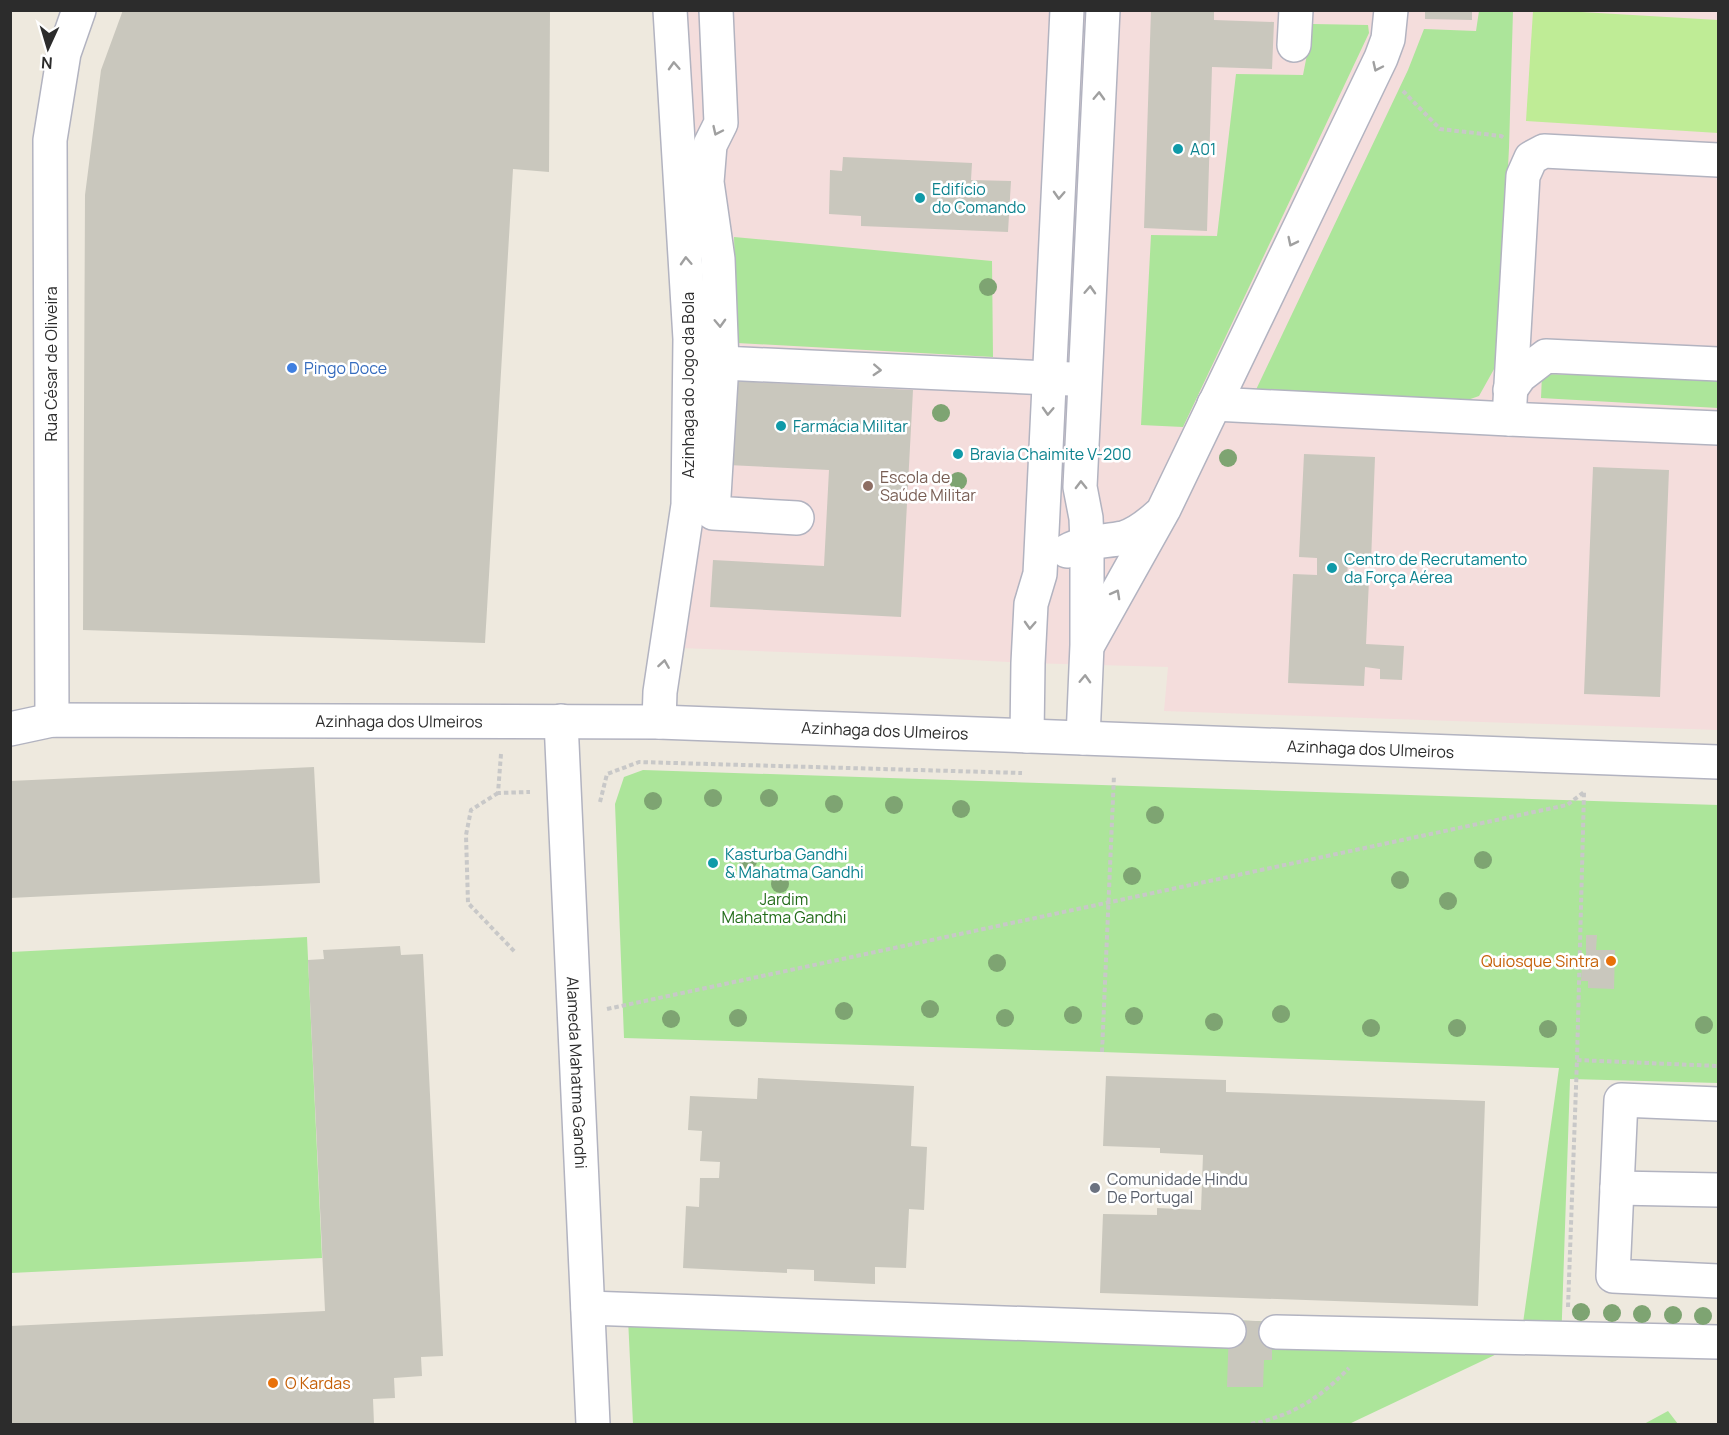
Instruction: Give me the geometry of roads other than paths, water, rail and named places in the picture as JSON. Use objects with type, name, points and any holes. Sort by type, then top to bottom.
[{"type":"street","name":"Rua César de Oliveira","points":[[52,720],[50,140],[64,53],[79,10]]},
{"type":"street","name":"Azinhaga do Jogo da Bola","points":[[659,722],[660,692],[688,505],[689,315],[670,10]]},
{"type":"street","points":[[716,10],[721,123],[710,145],[707,182],[718,259],[722,363],[713,513],[797,518]]},
{"type":"street","points":[[1027,736],[1031,604],[1040,574],[1067,10]]},
{"type":"street","points":[[1083,738],[1088,645],[1087,542],[1086,518],[1080,488],[1103,10]]},
{"type":"street","points":[[1294,45],[1296,10]]},
{"type":"street","points":[[1088,645],[1164,509],[1381,58],[1388,39],[1383,11]]},
{"type":"street","points":[[1062,142],[1098,144]]},
{"type":"street","points":[[1510,405],[1523,176],[1531,158],[1544,151],[1719,160]]},
{"type":"street","points":[[1510,405],[1520,376],[1546,357],[1719,364]]},
{"type":"street","points":[[722,363],[1086,380]]},
{"type":"street","points":[[1214,404],[1510,405],[1719,428]]},
{"type":"street","points":[[1040,574],[1069,549],[1087,542],[1124,537],[1144,528],[1164,509]]},
{"type":"street","name":"Azinhaga dos Ulmeiros","points":[[10,729],[52,720],[659,722],[1719,762]]},
{"type":"street","name":"Alameda Mahatma Gandhi","points":[[561,721],[593,1425]]},
{"type":"street","points":[[1719,1104],[1621,1100],[1613,1276],[1719,1281]]},
{"type":"street","points":[[1617,1188],[1719,1191]]},
{"type":"street","points":[[588,1308],[1229,1331]]},
{"type":"street","points":[[1276,1332],[1719,1342]]},
{"type":"place","name":"A01","points":[[1178,149]]},
{"type":"place","name":"Edifício do Comando","points":[[920,198]]},
{"type":"place","name":"Pingo Doce","points":[[292,368]]},
{"type":"place","name":"Farmácia Militar","points":[[781,426]]},
{"type":"place","name":"Bravia Chaimite V-200","points":[[958,454]]},
{"type":"place","name":"Escola de Saúde Militar","points":[[868,486]]},
{"type":"place","name":"Centro de Recrutamento da Força Aérea","points":[[1332,568]]},
{"type":"place","name":"Kasturba Gandhi & Mahatma Gandhi","points":[[713,863]]},
{"type":"place","name":"Quiosque Sintra","points":[[1611,961]]},
{"type":"place","name":"Comunidade Hindu De Portugal","points":[[1095,1188]]},
{"type":"place","name":"O Kardas","points":[[273,1383]]},
{"type":"park label","name":"Jardim Mahatma Gandhi","points":[[784,908]]}]
